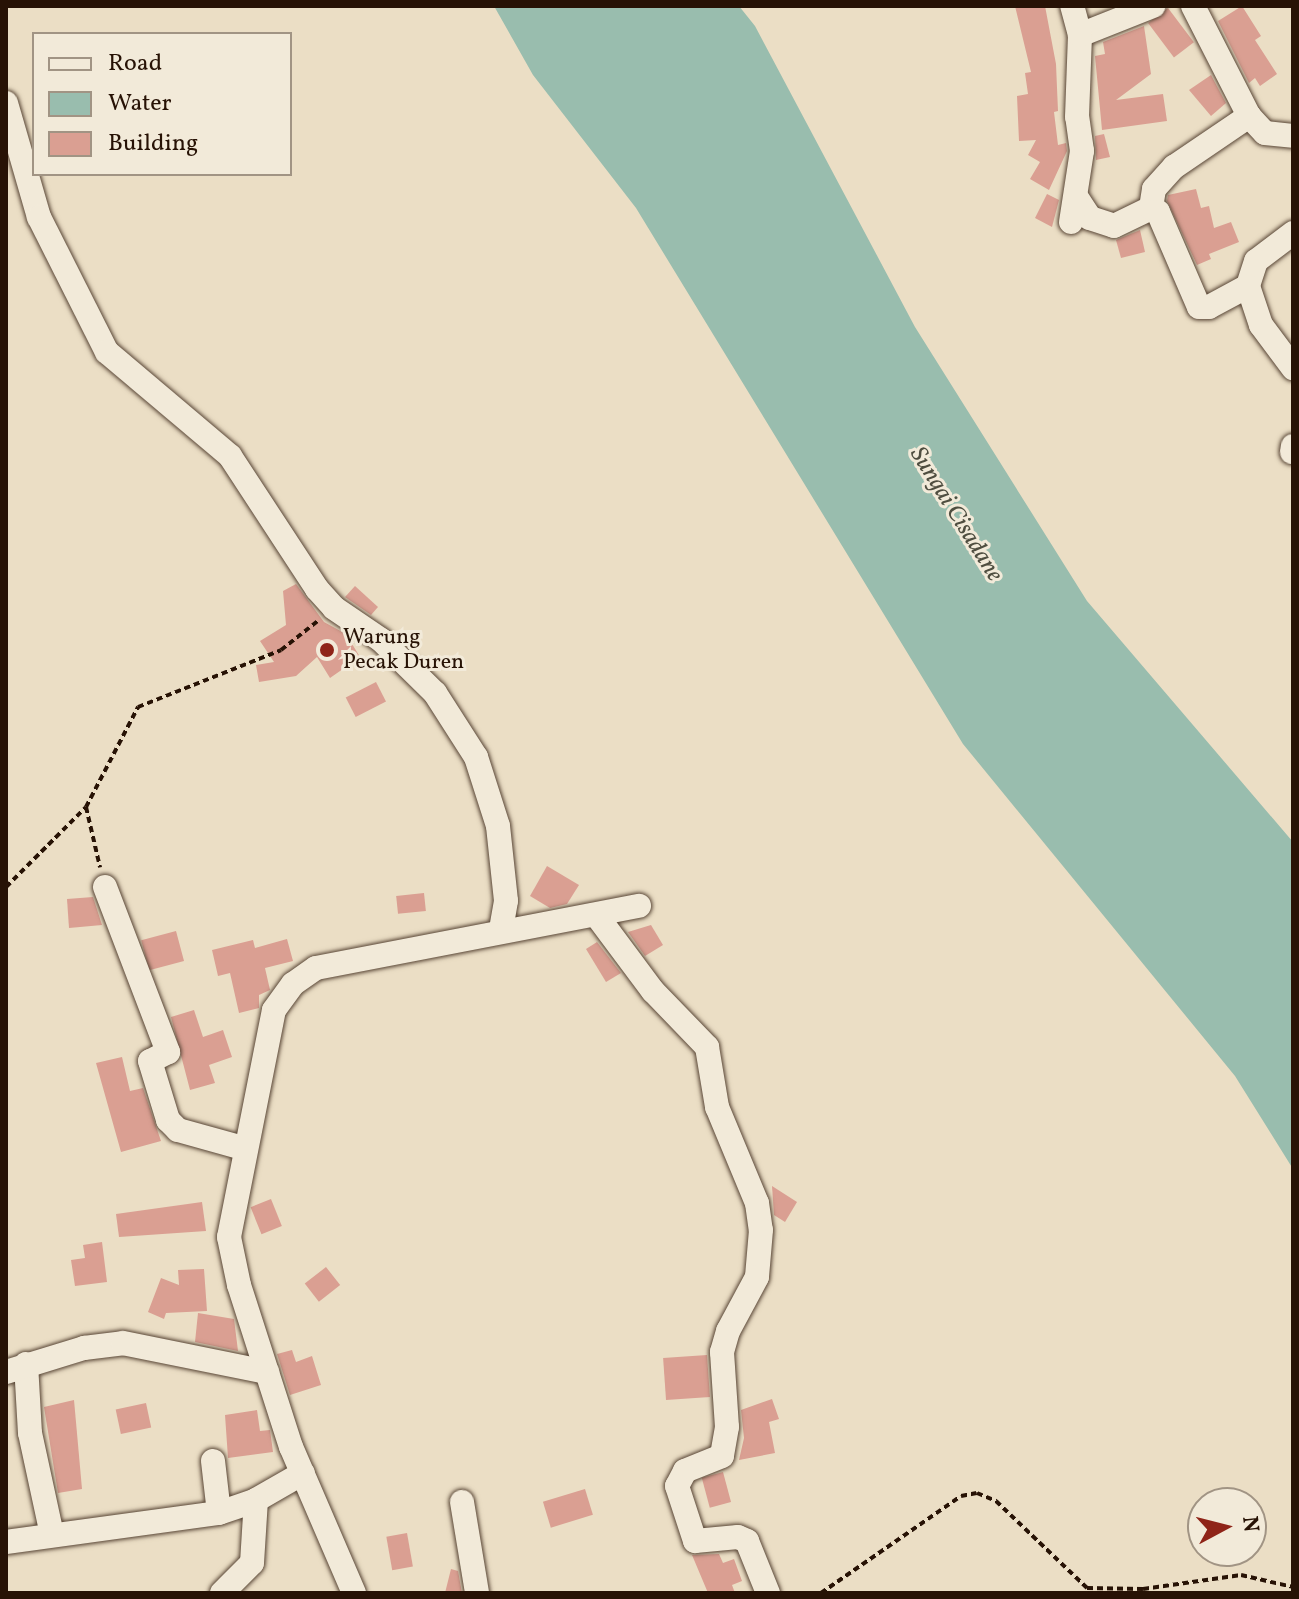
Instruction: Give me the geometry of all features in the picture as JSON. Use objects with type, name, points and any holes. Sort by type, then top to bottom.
[{"type":"street","points":[[1071,222],[1082,151],[1077,117],[1080,35],[1072,6]]},
{"type":"street","points":[[1080,35],[1153,6]]},
{"type":"street","points":[[1193,6],[1249,116],[1265,133],[1293,136]]},
{"type":"street","points":[[6,103],[39,217],[107,352],[230,456],[308,577],[334,608],[381,640],[435,693],[476,757],[498,826],[506,901],[501,928]]},
{"type":"street","points":[[1151,208],[1154,189],[1174,167],[1249,116]]},
{"type":"street","points":[[1077,198],[1090,218],[1114,226],[1151,208]]},
{"type":"street","points":[[1151,208],[1158,212],[1199,307],[1209,307],[1248,286]]},
{"type":"street","points":[[1293,233],[1256,261],[1248,286],[1261,325],[1293,368]]},
{"type":"street","points":[[1292,452],[1293,446]]},
{"type":"street","points":[[105,887],[168,1052],[150,1061],[168,1120],[178,1130],[243,1148]]},
{"type":"street","points":[[354,1593],[303,1473],[267,1372],[229,1237],[266,1031],[293,984],[316,968],[501,928],[597,916],[639,906]]},
{"type":"street","points":[[597,916],[645,981],[707,1047],[717,1107],[757,1203],[761,1230],[757,1277],[722,1352],[727,1427],[722,1456],[685,1471],[677,1486],[695,1541],[738,1537],[747,1541],[768,1593]]},
{"type":"street","points":[[52,1535],[16,1368],[123,1343],[267,1372]]},
{"type":"street","points":[[213,1461],[219,1513]]},
{"type":"street","points":[[6,1542],[219,1513],[256,1500],[303,1473]]},
{"type":"street","points":[[222,1593],[252,1563],[256,1500]]},
{"type":"street","points":[[462,1502],[477,1593]]},
{"type":"path","points":[[6,887],[86,807],[138,707],[281,650],[334,608]]},
{"type":"path","points":[[86,807],[105,887]]},
{"type":"path","points":[[821,1593],[961,1496],[977,1493],[996,1501],[1087,1588],[1143,1589],[1241,1575],[1293,1587]]},
{"type":"water","name":"Sungai Cisadane","points":[[494,6],[739,6],[755,26],[915,327],[1087,601],[1293,842],[1293,1169],[1235,1076],[963,744],[636,208],[533,75]]},
{"type":"building","points":[[1015,6],[1045,6],[1056,64],[1058,111],[1054,112],[1058,145],[1066,143],[1067,151],[1049,190],[1030,179],[1040,162],[1028,155],[1036,140],[1019,141],[1017,96],[1028,94],[1025,73],[1031,72]]},
{"type":"building","points":[[1242,6],[1261,36],[1255,40],[1277,74],[1260,86],[1255,78],[1249,83],[1218,21]]},
{"type":"building","points":[[1168,8],[1194,42],[1174,57],[1148,23]]},
{"type":"building","points":[[1144,26],[1151,74],[1116,100],[1163,94],[1167,121],[1102,130],[1095,56],[1105,54],[1103,42]]},
{"type":"building","points":[[1211,75],[1226,103],[1211,116],[1189,90]]},
{"type":"building","points":[[1104,134],[1110,157],[1096,160],[1095,136]]},
{"type":"building","points":[[1196,189],[1201,208],[1209,206],[1214,228],[1231,222],[1239,242],[1209,254],[1211,259],[1197,265],[1167,201],[1168,195]]},
{"type":"building","points":[[1047,194],[1059,200],[1052,227],[1035,218]]},
{"type":"building","points":[[1140,230],[1145,252],[1121,258],[1116,240]]},
{"type":"building","points":[[296,584],[324,622],[346,634],[360,657],[330,678],[317,657],[296,676],[259,682],[256,665],[274,662],[260,641],[286,625],[283,591]]},
{"type":"building","points":[[355,586],[378,607],[371,615],[345,597]]},
{"type":"building","points":[[376,682],[386,702],[356,717],[346,697]]},
{"type":"building","points":[[547,866],[579,885],[567,904],[550,908],[530,896]]},
{"type":"building","points":[[424,893],[426,911],[398,914],[396,896]]},
{"type":"building","points":[[93,897],[102,925],[69,928],[67,899]]},
{"type":"building","points":[[651,925],[663,945],[645,956],[628,932]]},
{"type":"building","points":[[176,931],[184,961],[149,970],[141,940]]},
{"type":"building","points":[[287,939],[293,961],[265,968],[270,990],[259,995],[259,1008],[239,1013],[230,973],[218,976],[212,950],[253,940],[255,948]]},
{"type":"building","points":[[597,942],[621,973],[606,982],[586,949]]},
{"type":"building","points":[[194,1010],[203,1037],[223,1030],[232,1057],[209,1065],[215,1083],[190,1090],[171,1017]]},
{"type":"building","points":[[122,1057],[130,1091],[143,1088],[161,1141],[121,1152],[96,1063]]},
{"type":"building","points":[[772,1186],[797,1202],[785,1222],[774,1215]]},
{"type":"building","points":[[271,1199],[282,1226],[261,1234],[251,1207]]},
{"type":"building","points":[[202,1202],[206,1231],[119,1237],[116,1214]]},
{"type":"building","points":[[102,1242],[107,1282],[75,1286],[71,1260],[85,1258],[83,1245]]},
{"type":"building","points":[[326,1267],[340,1285],[319,1302],[305,1284]]},
{"type":"building","points":[[204,1269],[207,1311],[166,1313],[164,1319],[148,1312],[161,1278],[179,1285],[178,1270]]},
{"type":"building","points":[[198,1313],[234,1319],[238,1351],[195,1342]]},
{"type":"building","points":[[292,1350],[296,1362],[312,1356],[321,1385],[290,1395],[277,1354]]},
{"type":"building","points":[[707,1355],[710,1397],[666,1400],[663,1358]]},
{"type":"building","points":[[772,1399],[779,1419],[769,1422],[775,1453],[739,1460],[744,1438],[741,1410]]},
{"type":"building","points":[[74,1400],[82,1489],[58,1493],[44,1407]]},
{"type":"building","points":[[146,1403],[151,1427],[121,1434],[116,1409]]},
{"type":"building","points":[[257,1410],[260,1431],[270,1430],[273,1452],[228,1458],[225,1415]]},
{"type":"building","points":[[723,1472],[731,1502],[710,1508],[702,1478]]},
{"type":"building","points":[[585,1489],[593,1515],[551,1528],[543,1502]]},
{"type":"building","points":[[407,1533],[413,1566],[392,1570],[386,1537]]},
{"type":"building","points":[[719,1554],[723,1563],[734,1559],[742,1581],[732,1585],[735,1593],[708,1593],[692,1555]]},
{"type":"building","points":[[451,1569],[458,1571],[462,1593],[445,1593]]},
{"type":"place","name":"Warung Pecak Duren","points":[[327,650]]}]
